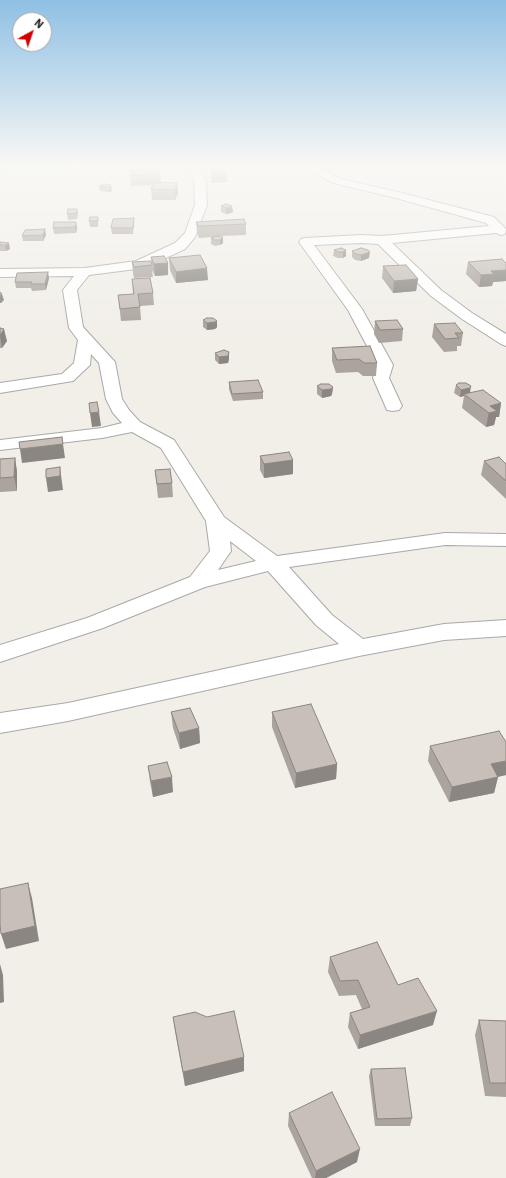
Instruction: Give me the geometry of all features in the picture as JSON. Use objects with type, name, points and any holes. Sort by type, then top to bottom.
[{"type":"street","points":[[0,273],[85,272],[139,265],[180,246],[191,234],[196,220]]},
{"type":"street","points":[[490,220],[502,231]]},
{"type":"street","points":[[393,406],[381,378],[385,365],[355,309],[304,242],[362,239],[382,240],[502,231]]},
{"type":"street","points":[[382,240],[436,293],[467,316],[506,341]]},
{"type":"street","points":[[85,272],[70,290],[76,328],[107,362],[114,399],[122,412],[134,426],[168,444],[216,521],[273,563],[324,620],[360,648]]},
{"type":"street","points":[[0,388],[67,378],[82,365],[86,339]]},
{"type":"street","points":[[0,445],[102,433],[134,426]]},
{"type":"street","points":[[198,582],[221,551],[216,521]]},
{"type":"street","points":[[0,654],[95,623],[198,582],[273,563],[445,539],[506,540]]},
{"type":"street","points":[[0,723],[68,712],[360,648],[444,632],[506,628]]},
{"type":"building","points":[[113,220],[134,220],[133,228],[111,228]]},
{"type":"building","points":[[244,220],[246,224],[198,226],[196,222]]},
{"type":"building","points":[[54,222],[76,222],[75,227],[53,228]]},
{"type":"building","points":[[45,229],[43,235],[22,236],[25,230]]},
{"type":"building","points":[[217,236],[223,237],[220,240],[211,238]]},
{"type":"building","points":[[0,242],[9,243],[0,245]]},
{"type":"building","points":[[341,248],[346,250],[343,252],[338,252],[334,250]]},
{"type":"building","points":[[361,248],[370,252],[361,255],[352,251]]},
{"type":"building","points":[[200,255],[207,268],[176,272],[169,258]]},
{"type":"building","points":[[164,256],[168,263],[154,264],[151,257]]},
{"type":"building","points":[[502,259],[506,263],[506,270],[491,271],[494,274],[481,275],[468,262]]},
{"type":"building","points":[[151,261],[152,265],[134,267],[132,262]]},
{"type":"building","points":[[406,265],[418,279],[394,281],[383,266]]},
{"type":"building","points":[[48,272],[45,284],[15,282],[17,273]]},
{"type":"building","points":[[150,278],[153,293],[138,294],[140,307],[120,309],[118,295],[134,294],[132,279]]},
{"type":"building","points":[[213,318],[217,321],[207,323],[203,320]]},
{"type":"building","points":[[397,320],[403,329],[380,330],[375,321]]},
{"type":"building","points":[[455,323],[463,333],[455,333],[459,338],[445,339],[434,324]]},
{"type":"building","points":[[0,328],[4,329],[0,336]]},
{"type":"building","points":[[370,346],[377,363],[364,363],[359,359],[337,360],[332,348]]},
{"type":"building","points":[[224,350],[229,352],[228,356],[219,357],[215,353]]},
{"type":"building","points":[[258,380],[263,392],[232,394],[229,382]]},
{"type":"building","points":[[459,383],[466,383],[471,386],[470,388],[461,390],[456,385]]},
{"type":"building","points":[[321,384],[329,384],[333,387],[331,389],[322,390],[317,386]]},
{"type":"building","points":[[483,390],[501,403],[490,406],[497,411],[489,413],[464,394]]},
{"type":"building","points":[[97,402],[99,412],[90,413],[89,403]]},
{"type":"building","points":[[62,437],[63,444],[20,449],[19,442]]},
{"type":"building","points":[[289,452],[293,460],[264,464],[260,456]]},
{"type":"building","points":[[499,457],[506,464],[506,481],[484,461]]},
{"type":"building","points":[[15,458],[14,477],[0,478],[0,459]]},
{"type":"building","points":[[60,467],[60,476],[46,478],[46,469]]},
{"type":"building","points":[[170,469],[172,483],[157,484],[155,470]]},
{"type":"building","points":[[311,704],[337,764],[296,773],[272,712]]},
{"type":"building","points":[[190,708],[199,728],[179,733],[171,712]]},
{"type":"building","points":[[499,731],[506,742],[506,761],[491,764],[498,777],[452,787],[430,746]]},
{"type":"building","points":[[167,762],[172,777],[151,781],[148,766]]},
{"type":"building","points":[[28,883],[35,926],[1,934],[0,889]]},
{"type":"building","points":[[377,942],[398,985],[418,978],[437,1011],[360,1035],[350,1013],[370,1007],[358,980],[340,981],[330,957]]},
{"type":"building","points":[[234,1011],[244,1057],[183,1072],[173,1017],[195,1012],[207,1017]]},
{"type":"building","points":[[479,1020],[506,1021],[506,1083],[490,1083]]},
{"type":"building","points":[[405,1068],[412,1118],[377,1119],[371,1069]]},
{"type":"building","points":[[332,1092],[360,1149],[316,1171],[289,1113]]}]
